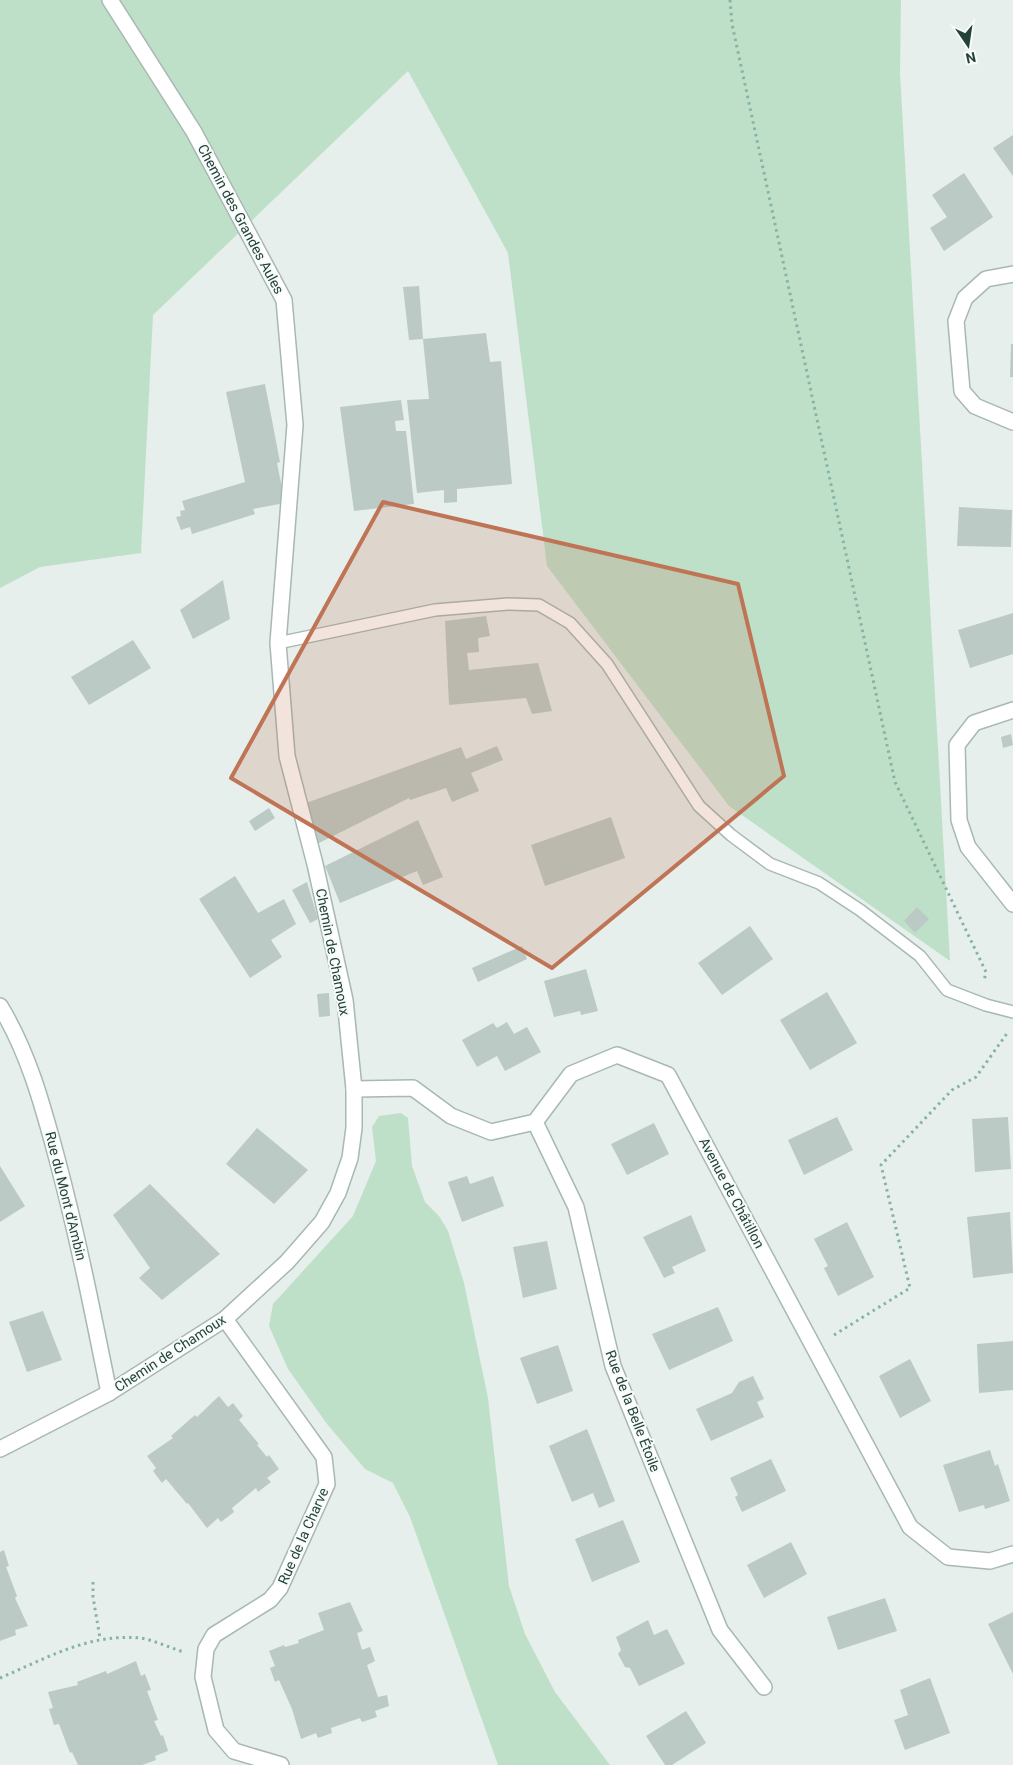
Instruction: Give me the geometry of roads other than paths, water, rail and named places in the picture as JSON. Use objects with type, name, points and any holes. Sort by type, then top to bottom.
[{"type":"street","name":"Chemin des Grandes Aules","points":[[110,0],[194,132],[284,300],[295,425],[278,643]]},
{"type":"street","points":[[1013,274],[986,279],[966,298],[956,321],[962,391],[975,406],[1013,422]]},
{"type":"street","name":"Chemin de Chamoux","points":[[0,1449],[109,1393],[225,1319],[286,1262],[322,1222],[338,1193],[350,1158],[354,1128],[354,1088],[345,1000],[315,864],[287,756],[278,643]]},
{"type":"street","points":[[1013,710],[974,723],[957,745],[959,820],[968,847],[1013,904]]},
{"type":"street","name":"Rue du Mont d'Ambin","points":[[0,1006],[14,1029],[37,1086],[76,1228],[109,1393]]},
{"type":"street","name":"Avenue de Châtillon","points":[[535,1122],[571,1074],[617,1055],[668,1075],[910,1527],[948,1557],[990,1561],[1013,1554]]},
{"type":"street","points":[[354,1088],[413,1088],[451,1116],[491,1132],[535,1122]]},
{"type":"street","name":"Rue de la Belle Étoile","points":[[535,1122],[576,1207],[613,1366],[720,1630],[764,1688]]},
{"type":"street","name":"Rue de la Charve","points":[[225,1319],[324,1457],[327,1484],[280,1588],[270,1600],[214,1635],[206,1649],[203,1677],[216,1730],[234,1751],[281,1765]]},
{"type":"lane","points":[[278,643],[435,610],[508,604],[539,605],[570,623],[607,664],[699,806],[731,835],[770,864],[819,883],[860,910],[920,956],[947,990],[986,1006],[1013,1012]]}]
